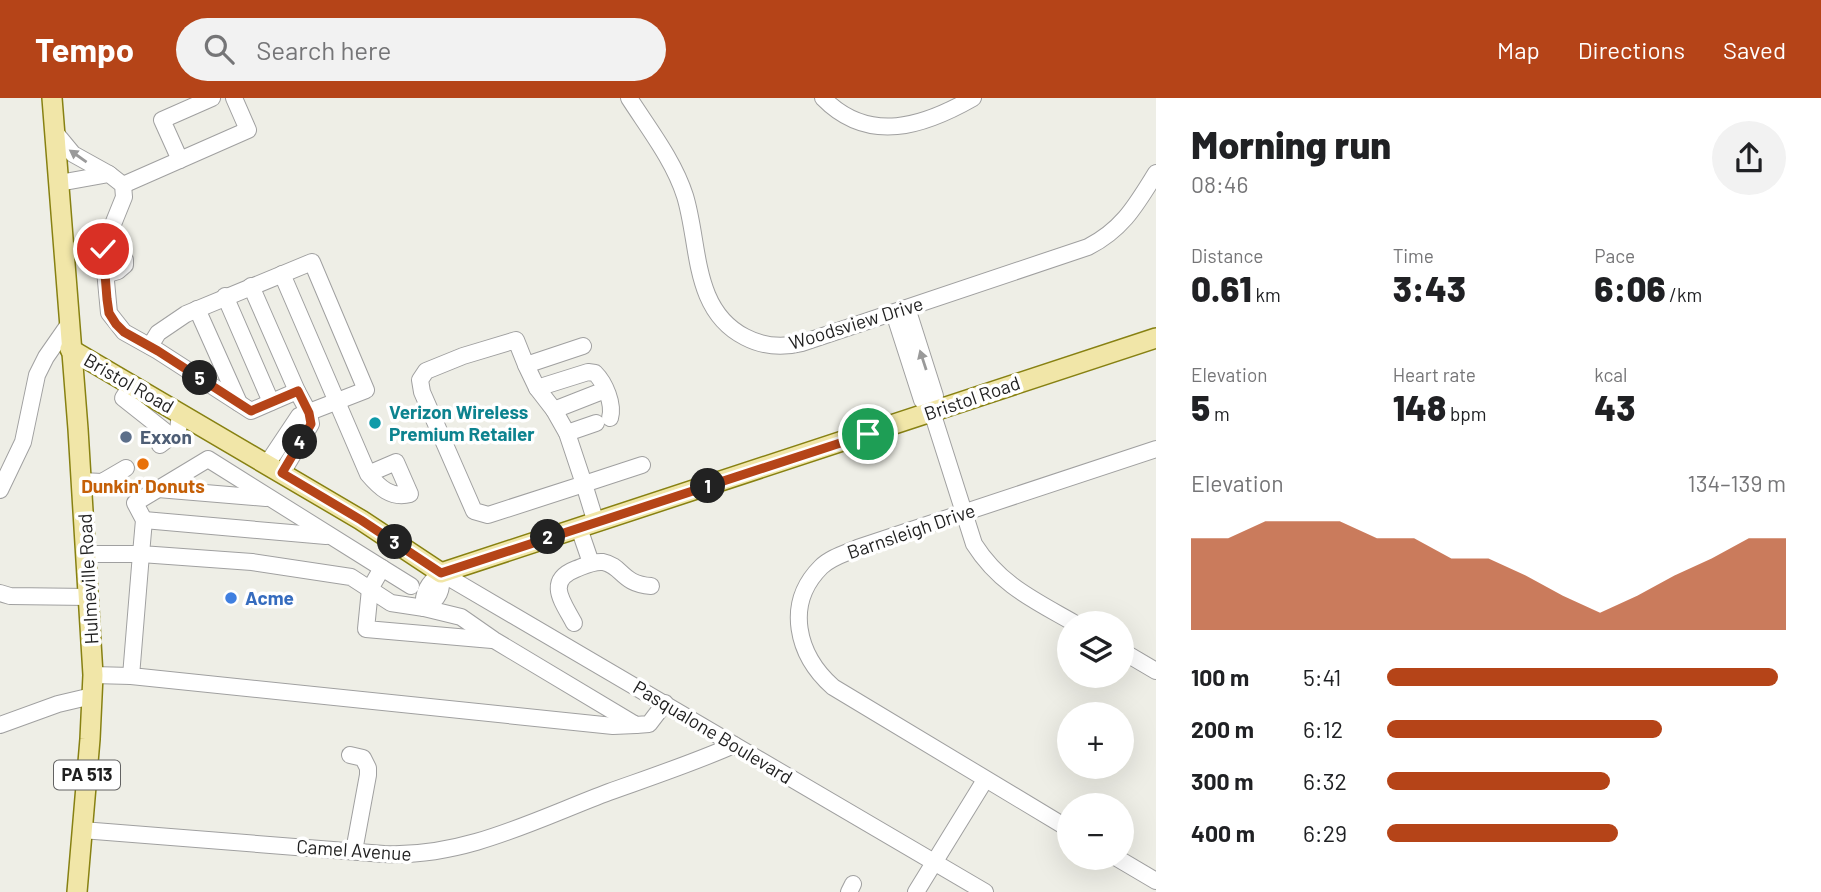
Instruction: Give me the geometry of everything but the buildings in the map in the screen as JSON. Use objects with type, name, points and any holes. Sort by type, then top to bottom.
[{"type":"main road","name":"Hulmeville Road","points":[[52,98],[82,481],[93,675],[77,892]]},
{"type":"main road","name":"Bristol Road","points":[[70,349],[361,520],[441,573],[1156,338]]},
{"type":"street","points":[[180,160],[162,120],[212,98]]},
{"type":"street","points":[[123,185],[248,130],[234,98]]},
{"type":"street","name":"Woodsview Drive","points":[[629,98],[676,173],[693,229],[706,296],[729,328],[760,344],[782,347],[802,344],[1073,253],[1106,237],[1130,213],[1156,173]]},
{"type":"street","points":[[823,98],[855,119],[881,127],[907,126],[937,117],[973,98]]},
{"type":"street","points":[[54,130],[73,155],[109,174],[123,185],[124,197],[103,249],[109,313],[116,324],[124,332],[251,411],[298,391]]},
{"type":"street","points":[[59,183],[109,174]]},
{"type":"street","points":[[150,346],[158,333],[197,309],[312,262],[366,390],[299,416],[274,468]]},
{"type":"street","points":[[282,274],[368,474]]},
{"type":"street","points":[[251,286],[309,413]]},
{"type":"street","points":[[225,296],[271,402]]},
{"type":"street","points":[[197,309],[239,403]]},
{"type":"street","points":[[900,311],[935,396],[932,412],[974,544],[996,573],[1021,593],[1057,613]]},
{"type":"street","points":[[0,490],[23,442],[37,374],[69,324]]},
{"type":"street","points":[[591,563],[584,484],[567,433],[537,388],[516,340],[463,356],[426,371],[420,380],[422,391],[474,511],[488,515],[584,484],[642,465]]},
{"type":"street","points":[[526,365],[583,346]]},
{"type":"street","points":[[537,388],[589,372],[600,378],[611,403],[603,421],[567,433]]},
{"type":"street","points":[[132,384],[123,398],[165,440],[178,431],[180,413]]},
{"type":"street","points":[[554,410],[605,390]]},
{"type":"street","name":"Barnsleigh Drive","points":[[1057,822],[833,687],[821,676],[801,641],[798,622],[803,599],[809,583],[821,567],[860,547],[1156,449]]},
{"type":"street","points":[[131,676],[144,520],[135,503],[208,459],[411,586]]},
{"type":"street","points":[[82,481],[102,482],[125,468]]},
{"type":"street","points":[[158,489],[269,498]]},
{"type":"street","points":[[144,520],[330,536]]},
{"type":"street","points":[[87,554],[141,554],[252,562],[351,577],[391,603],[461,617],[494,640],[636,725]]},
{"type":"street","points":[[574,623],[563,603],[558,584],[562,576],[591,563],[606,563],[628,581],[652,586]]},
{"type":"street","points":[[382,568],[370,589],[366,629],[494,640]]},
{"type":"street","points":[[425,608],[434,602],[443,588],[441,573]]},
{"type":"street","name":"Pasqualone Boulevard","points":[[441,573],[985,892]]},
{"type":"street","points":[[0,593],[10,596],[89,597]]},
{"type":"street","points":[[1134,658],[1156,671]]},
{"type":"street","points":[[93,675],[131,676],[613,726],[649,724],[665,703]]},
{"type":"street","points":[[0,724],[58,704],[92,696]]},
{"type":"street","name":"Camel Avenue","points":[[82,830],[421,855],[471,844],[655,777],[734,745]]},
{"type":"street","points":[[350,755],[363,758],[368,768],[354,851]]},
{"type":"street","points":[[916,892],[985,780]]},
{"type":"street","points":[[1134,868],[1156,881]]},
{"type":"place","name":"Verizon Wireless Premium Retailer","points":[[375,423]]},
{"type":"place","name":"Exxon","points":[[126,437]]},
{"type":"place","name":"Dunkin' Donuts","points":[[143,464]]},
{"type":"place","name":"Acme","points":[[231,598]]},
{"type":"route","points":[[103,249],[109,313],[124,332],[251,411],[298,391],[309,413],[311,424],[282,473],[361,520],[441,573],[868,434]]}]
